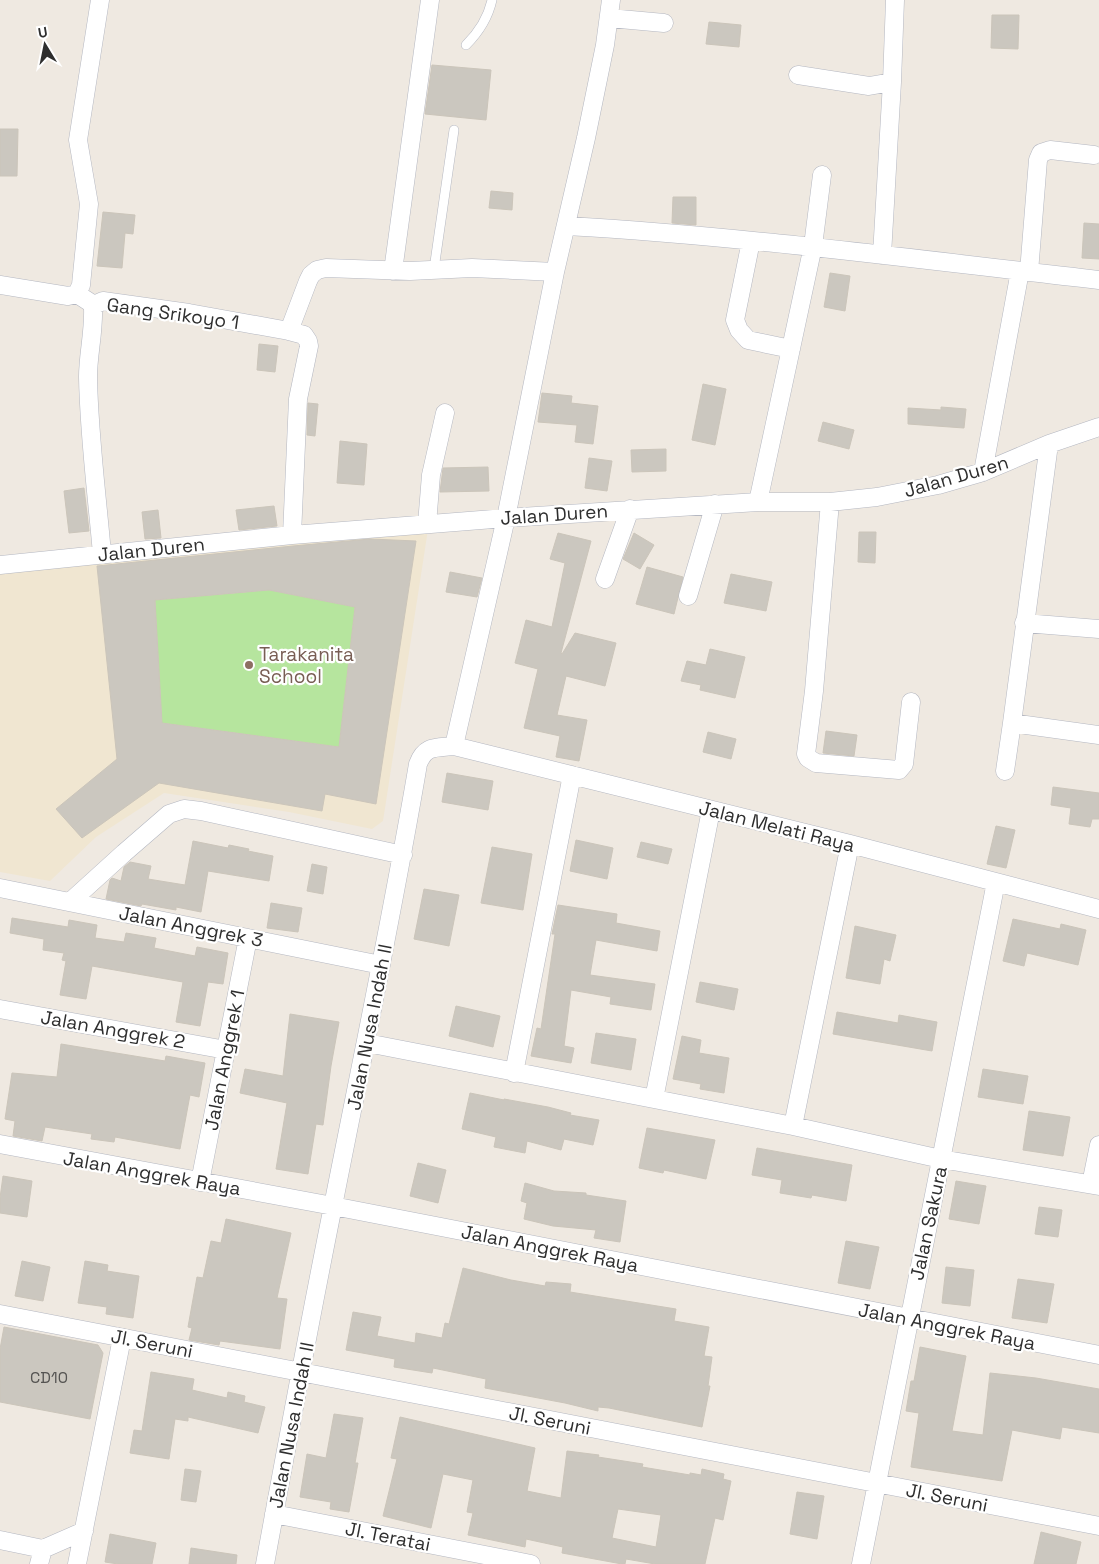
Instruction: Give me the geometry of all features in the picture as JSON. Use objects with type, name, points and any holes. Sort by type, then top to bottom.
[{"type":"street","points":[[0,285],[68,296],[77,294],[81,285],[89,204],[78,140],[100,0]]},
{"type":"street","points":[[393,270],[430,0]]},
{"type":"street","points":[[454,746],[506,518],[555,272],[586,138],[611,0]]},
{"type":"street","points":[[882,255],[895,0]]},
{"type":"street","points":[[609,18],[664,23]]},
{"type":"street","points":[[798,76],[869,86],[892,82]]},
{"type":"street","points":[[983,472],[1025,272],[1038,160],[1041,153],[1050,150],[1094,155]]},
{"type":"street","points":[[758,502],[813,246],[822,175]]},
{"type":"street","points":[[566,226],[650,231],[813,246],[1099,280]]},
{"type":"street","points":[[751,241],[736,320],[739,330],[748,340],[791,349]]},
{"type":"street","points":[[292,535],[298,399],[309,346],[304,335],[289,331],[308,281],[317,270],[340,268],[393,270],[481,268],[555,272]]},
{"type":"street","name":"Gang Srikoyo 1","points":[[77,294],[94,305],[103,301],[189,313],[289,331]]},
{"type":"street","points":[[94,305],[92,338],[88,361],[88,383],[102,554]]},
{"type":"street","points":[[427,524],[431,475],[445,413]]},
{"type":"street","name":"Jalan Duren","points":[[0,565],[292,535],[427,524],[630,509],[758,502],[830,502],[877,497],[938,485],[983,472],[1049,444],[1099,427]]},
{"type":"street","points":[[1005,771],[1049,444]]},
{"type":"street","points":[[830,502],[814,691],[807,745],[808,758],[816,764],[898,770],[904,764],[911,702]]},
{"type":"street","points":[[688,596],[715,504]]},
{"type":"street","points":[[605,579],[630,509]]},
{"type":"street","points":[[1024,623],[1099,629]]},
{"type":"street","points":[[1012,724],[1099,735]]},
{"type":"street","name":"Jalan Melati Raya","points":[[454,746],[850,844],[1099,909]]},
{"type":"street","name":"Jalan Nusa Indah II","points":[[265,1564],[333,1206],[367,1043],[418,764],[422,754],[430,749],[454,746]]},
{"type":"street","points":[[514,1073],[572,775]]},
{"type":"street","points":[[70,902],[170,814],[184,809],[201,811],[402,855]]},
{"type":"street","points":[[654,1099],[711,810]]},
{"type":"street","points":[[793,1126],[850,844]]},
{"type":"street","name":"Jalan Sakura","points":[[861,1564],[908,1318],[996,882]]},
{"type":"street","name":"Jalan Anggrek 3","points":[[0,888],[381,965]]},
{"type":"street","name":"Jalan Anggrek 1","points":[[200,1182],[248,938]]},
{"type":"street","name":"Jalan Anggrek 2","points":[[0,1009],[226,1050]]},
{"type":"street","points":[[367,1043],[793,1126],[941,1159],[1095,1185],[1099,1144]]},
{"type":"street","name":"Jalan Anggrek Raya","points":[[0,1144],[333,1206],[1099,1354]]},
{"type":"street","name":"Jl. Seruni","points":[[0,1314],[1099,1526]]},
{"type":"street","points":[[77,1564],[122,1338]]},
{"type":"street","name":"Jl. Teratai","points":[[274,1514],[531,1564]]},
{"type":"street","points":[[0,1540],[41,1557],[84,1531]]},
{"type":"lane","points":[[466,45],[478,32],[486,19],[492,0]]},
{"type":"lane","points":[[434,269],[454,130]]},
{"type":"shaded area","points":[[429,523],[383,821],[372,829],[289,812],[164,793],[96,837],[50,881],[0,872],[0,566]]},
{"type":"green space","points":[[269,590],[355,607],[339,747],[162,723],[155,600]]},
{"type":"building","points":[[992,15],[1019,15],[1018,49],[991,48]]},
{"type":"building","points":[[709,22],[741,25],[739,47],[706,44]]},
{"type":"building","points":[[432,65],[491,70],[486,120],[425,114]]},
{"type":"building","points":[[0,129],[18,129],[17,176],[0,176]]},
{"type":"building","points":[[491,191],[513,193],[512,210],[489,208]]},
{"type":"building","points":[[673,197],[696,197],[696,225],[672,223]]},
{"type":"building","points":[[103,212],[135,215],[133,234],[125,233],[122,268],[97,266]]},
{"type":"building","points":[[1084,223],[1099,224],[1099,259],[1082,258]]},
{"type":"building","points":[[830,273],[850,276],[845,311],[824,307]]},
{"type":"building","points":[[259,344],[278,346],[275,372],[257,370]]},
{"type":"building","points":[[703,384],[726,389],[715,445],[692,440]]},
{"type":"building","points":[[542,393],[572,396],[571,403],[598,406],[593,444],[575,442],[577,425],[538,422]]},
{"type":"building","points":[[308,403],[318,404],[315,436],[307,435]]},
{"type":"building","points":[[941,407],[966,409],[964,428],[908,424],[908,408],[941,410]]},
{"type":"building","points":[[823,422],[854,430],[849,449],[818,441]]},
{"type":"building","points":[[340,441],[367,444],[364,485],[337,483]]},
{"type":"building","points":[[666,449],[666,471],[632,472],[631,450]]},
{"type":"building","points":[[589,458],[612,461],[607,491],[585,488]]},
{"type":"building","points":[[488,467],[489,491],[440,492],[443,468]]},
{"type":"building","points":[[84,488],[89,531],[69,533],[64,491]]},
{"type":"building","points":[[274,506],[277,526],[239,530],[236,510]]},
{"type":"building","points":[[158,510],[161,538],[145,539],[142,512]]},
{"type":"building","points":[[859,532],[876,532],[875,563],[858,562]]},
{"type":"building","points":[[558,533],[591,541],[561,653],[575,633],[616,643],[605,686],[566,676],[557,715],[587,720],[579,761],[556,757],[560,736],[524,728],[538,669],[515,663],[526,620],[552,627],[565,563],[550,559]]},
{"type":"building","points":[[634,533],[654,545],[640,569],[623,559]]},
{"type":"building","points":[[370,539],[416,541],[376,804],[325,794],[322,811],[159,783],[82,838],[56,809],[117,759],[97,566]],"holes":[[[269,590],[355,607],[339,747],[162,723],[155,600]]]},
{"type":"building","points":[[647,567],[683,577],[674,614],[636,604]]},
{"type":"building","points":[[450,572],[482,578],[477,597],[446,592]]},
{"type":"building","points":[[731,574],[772,582],[766,611],[724,603]]},
{"type":"building","points":[[710,649],[745,657],[735,698],[700,690],[701,685],[681,681],[687,661],[706,665]]},
{"type":"building","points":[[826,731],[857,735],[854,756],[823,753]]},
{"type":"building","points":[[708,732],[736,739],[731,759],[703,752]]},
{"type":"building","points":[[447,773],[493,781],[488,810],[442,802]]},
{"type":"building","points":[[1053,787],[1099,793],[1099,819],[1092,819],[1090,827],[1069,824],[1071,808],[1051,805]]},
{"type":"building","points":[[996,826],[1015,830],[1006,868],[987,864]]},
{"type":"building","points":[[576,840],[613,848],[607,879],[570,871]]},
{"type":"building","points":[[193,841],[228,848],[229,845],[273,856],[269,881],[208,871],[201,912],[176,907],[176,910],[142,904],[141,906],[106,899],[110,880],[112,878],[121,881],[124,867],[130,862],[151,866],[148,879],[185,885]]},
{"type":"building","points":[[641,842],[672,849],[668,864],[637,857]]},
{"type":"building","points":[[492,847],[532,854],[523,910],[481,903]]},
{"type":"building","points":[[312,864],[327,867],[323,894],[307,891]]},
{"type":"building","points":[[424,889],[459,895],[449,946],[414,939]]},
{"type":"building","points":[[271,903],[302,908],[298,932],[267,928]]},
{"type":"building","points":[[558,905],[617,914],[616,923],[660,931],[657,951],[596,940],[590,975],[655,984],[651,1010],[610,1004],[611,997],[571,990],[564,1046],[574,1048],[571,1063],[531,1056],[537,1028],[541,1029],[555,934],[552,934]]},
{"type":"building","points":[[12,918],[68,927],[69,920],[97,925],[95,938],[124,942],[126,933],[156,938],[154,948],[195,956],[197,947],[228,953],[223,984],[208,982],[200,1026],[176,1022],[183,982],[92,966],[86,999],[60,995],[66,961],[62,960],[64,953],[43,950],[44,939],[10,933]]},
{"type":"building","points":[[1013,919],[1060,929],[1061,924],[1086,930],[1078,965],[1027,953],[1024,966],[1003,961]]},
{"type":"building","points":[[855,926],[896,935],[890,961],[884,959],[880,984],[846,978]]},
{"type":"building","points":[[700,982],[738,989],[734,1010],[696,1002]]},
{"type":"building","points":[[456,1006],[500,1016],[493,1047],[449,1036]]},
{"type":"building","points":[[837,1012],[898,1023],[899,1015],[937,1022],[932,1051],[833,1034]]},
{"type":"building","points":[[290,1014],[339,1022],[323,1125],[316,1124],[308,1174],[276,1169],[287,1103],[240,1093],[245,1069],[283,1076]]},
{"type":"building","points":[[596,1033],[636,1039],[631,1070],[591,1063]]},
{"type":"building","points":[[682,1036],[701,1040],[699,1053],[729,1058],[724,1093],[700,1089],[701,1084],[673,1079]]},
{"type":"building","points":[[61,1044],[165,1061],[166,1056],[205,1063],[199,1097],[190,1095],[180,1149],[115,1137],[114,1142],[91,1139],[92,1134],[45,1127],[42,1141],[13,1136],[15,1121],[5,1119],[12,1073],[57,1077]]},
{"type":"building","points":[[983,1069],[1028,1076],[1023,1104],[978,1097]]},
{"type":"building","points":[[470,1093],[548,1107],[571,1113],[570,1115],[599,1120],[593,1145],[564,1139],[561,1150],[527,1141],[525,1153],[494,1147],[496,1137],[462,1129]]},
{"type":"building","points":[[1029,1111],[1070,1117],[1063,1156],[1023,1150]]},
{"type":"building","points":[[647,1128],[715,1140],[706,1179],[664,1170],[663,1173],[639,1168]]},
{"type":"building","points":[[757,1148],[852,1165],[846,1201],[812,1195],[811,1198],[780,1193],[782,1180],[752,1175]]},
{"type":"building","points":[[418,1163],[446,1170],[438,1203],[410,1196]]},
{"type":"building","points":[[3,1176],[32,1181],[27,1217],[0,1213]]},
{"type":"building","points":[[956,1181],[986,1186],[979,1224],[949,1219]]},
{"type":"building","points":[[525,1183],[554,1191],[586,1193],[586,1195],[626,1201],[620,1242],[594,1238],[596,1230],[553,1226],[524,1219],[527,1203],[521,1201]]},
{"type":"building","points":[[1039,1207],[1062,1210],[1058,1237],[1035,1234]]},
{"type":"building","points":[[226,1219],[291,1233],[277,1298],[287,1299],[280,1349],[220,1341],[219,1345],[189,1340],[192,1328],[188,1327],[197,1277],[203,1278],[211,1241],[221,1243]]},
{"type":"building","points":[[846,1241],[879,1247],[870,1289],[838,1283]]},
{"type":"building","points":[[22,1261],[50,1267],[43,1301],[15,1296]]},
{"type":"building","points":[[85,1261],[108,1265],[107,1271],[139,1276],[133,1318],[106,1314],[107,1307],[78,1303]]},
{"type":"building","points":[[946,1267],[974,1270],[970,1306],[942,1303]]},
{"type":"building","points":[[463,1268],[545,1286],[546,1282],[571,1284],[570,1292],[676,1309],[674,1321],[709,1327],[704,1356],[712,1357],[708,1386],[710,1386],[702,1427],[609,1408],[598,1407],[598,1411],[485,1388],[486,1379],[433,1368],[432,1373],[394,1367],[395,1359],[346,1350],[353,1312],[381,1317],[377,1336],[415,1343],[416,1333],[442,1338],[445,1323],[449,1324]]},
{"type":"building","points":[[1018,1279],[1054,1284],[1047,1323],[1012,1318]]},
{"type":"building","points":[[4,1327],[98,1345],[103,1353],[90,1419],[0,1402],[0,1349]]},
{"type":"building","points":[[920,1347],[966,1356],[952,1431],[983,1435],[990,1373],[1036,1378],[1099,1389],[1099,1433],[1062,1427],[1060,1439],[1012,1430],[1002,1481],[911,1467],[919,1413],[906,1411],[911,1381],[914,1381]]},
{"type":"building","points":[[151,1372],[194,1379],[192,1390],[227,1398],[228,1392],[245,1396],[244,1402],[265,1407],[258,1433],[188,1417],[188,1421],[175,1419],[169,1459],[130,1453],[134,1430],[142,1431]]},
{"type":"building","points":[[334,1414],[363,1418],[355,1463],[358,1463],[349,1512],[330,1509],[331,1502],[300,1497],[307,1454],[326,1458]]},
{"type":"building","points":[[400,1417],[535,1448],[527,1491],[561,1498],[567,1451],[599,1455],[598,1457],[643,1464],[642,1467],[690,1475],[690,1473],[701,1475],[702,1469],[724,1474],[723,1479],[731,1481],[723,1520],[715,1518],[705,1564],[655,1564],[626,1559],[625,1564],[622,1564],[562,1553],[563,1547],[526,1539],[525,1547],[468,1535],[473,1513],[467,1512],[473,1480],[443,1474],[431,1528],[383,1516],[397,1459],[391,1458]],"holes":[[[618,1509],[661,1515],[656,1547],[612,1538]]]},
{"type":"building","points":[[185,1469],[201,1471],[196,1502],[181,1500]]},
{"type":"building","points":[[797,1492],[824,1496],[817,1539],[790,1534]]},
{"type":"building","points":[[1041,1532],[1081,1542],[1076,1564],[1034,1564]]},
{"type":"building","points":[[110,1534],[156,1543],[152,1564],[105,1562]]},
{"type":"building","points":[[191,1548],[237,1555],[236,1564],[189,1564]]},
{"type":"place","name":"Tarakanita School","points":[[249,665]]}]
